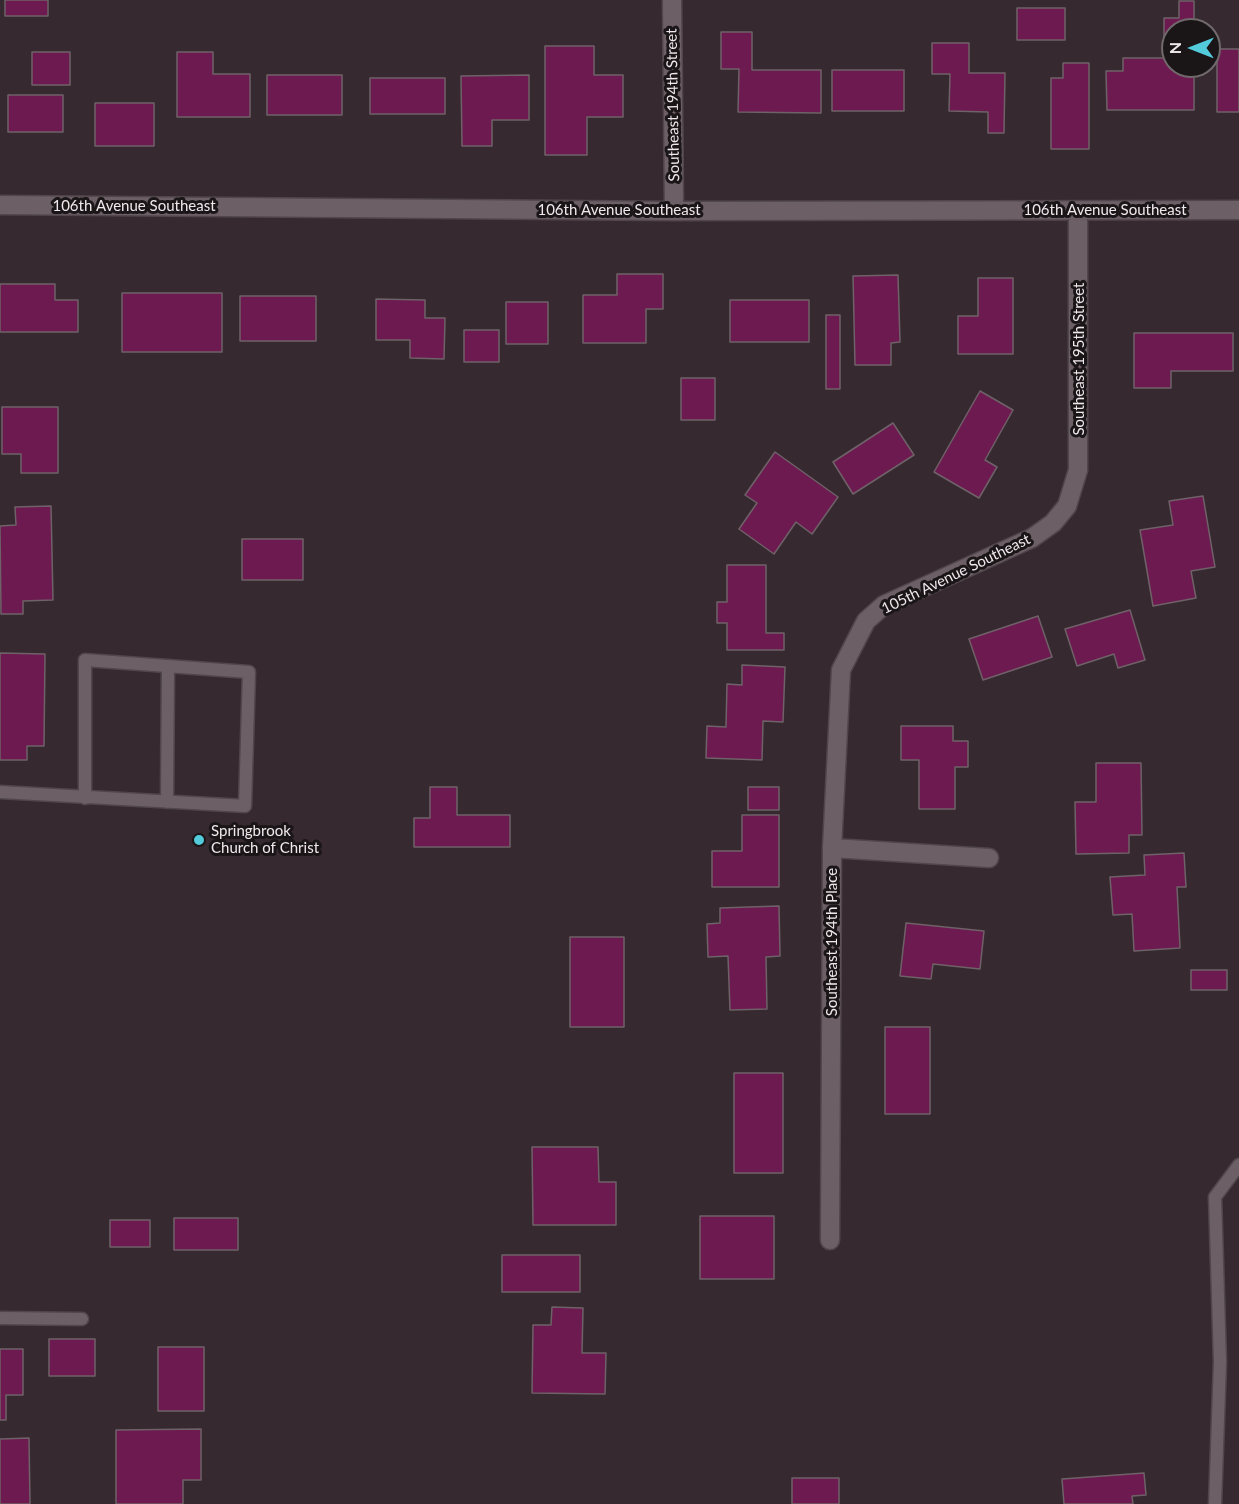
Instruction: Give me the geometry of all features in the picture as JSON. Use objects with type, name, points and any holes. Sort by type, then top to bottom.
[{"type":"street","name":"Southeast 194th Street","points":[[672,0],[674,211]]},
{"type":"street","name":"106th Avenue Southeast","points":[[0,205],[674,211],[1239,210]]},
{"type":"street","name":"Southeast 195th Street","points":[[1067,506],[1078,470],[1080,430],[1078,211]]},
{"type":"street","name":"105th Avenue Southeast","points":[[851,646],[867,621],[884,605],[1032,538],[1053,523],[1067,506]]},
{"type":"street","name":"Southeast 194th Place","points":[[830,1240],[832,848],[841,670],[851,646]]},
{"type":"street","points":[[832,848],[989,858]]},
{"type":"lane","points":[[0,792],[85,798],[245,806],[249,672],[85,660],[85,798]]},
{"type":"lane","points":[[167,802],[168,666]]},
{"type":"lane","points":[[1215,1504],[1220,1362],[1215,1197],[1239,1165]]},
{"type":"lane","points":[[0,1318],[82,1319]]},
{"type":"building","points":[[5,0],[48,0],[48,16],[5,16]]},
{"type":"building","points":[[1179,1],[1194,1],[1194,18],[1179,18]]},
{"type":"building","points":[[1017,8],[1065,8],[1065,40],[1017,40]]},
{"type":"building","points":[[721,32],[752,32],[752,70],[821,70],[821,113],[738,112],[739,69],[721,69]]},
{"type":"building","points":[[932,43],[969,43],[969,73],[1005,73],[1004,133],[988,133],[988,112],[949,111],[950,74],[932,74]]},
{"type":"building","points":[[545,46],[594,46],[594,75],[623,75],[623,117],[587,117],[587,155],[545,155]]},
{"type":"building","points":[[1221,49],[1239,49],[1239,112],[1217,112],[1217,78],[1221,78]]},
{"type":"building","points":[[32,52],[70,52],[70,85],[32,85]]},
{"type":"building","points":[[177,52],[213,52],[213,74],[250,74],[250,117],[177,117]]},
{"type":"building","points":[[1123,58],[1161,58],[1161,78],[1194,78],[1194,110],[1107,110],[1106,71],[1123,71]]},
{"type":"building","points":[[1063,63],[1089,63],[1089,149],[1051,149],[1051,78],[1063,78]]},
{"type":"building","points":[[832,70],[904,70],[904,111],[832,111]]},
{"type":"building","points":[[267,75],[342,75],[342,115],[267,115]]},
{"type":"building","points":[[529,75],[529,120],[492,120],[492,146],[462,146],[461,76]]},
{"type":"building","points":[[370,78],[445,78],[445,114],[370,114]]},
{"type":"building","points":[[8,95],[63,95],[63,132],[8,132]]},
{"type":"building","points":[[95,103],[154,103],[154,146],[95,146]]},
{"type":"building","points":[[617,274],[663,274],[663,309],[646,309],[646,343],[583,343],[583,295],[617,295]]},
{"type":"building","points":[[898,275],[900,342],[891,343],[891,365],[855,365],[853,276]]},
{"type":"building","points":[[978,278],[1013,278],[1013,354],[958,354],[958,316],[978,316]]},
{"type":"building","points":[[0,284],[55,284],[55,300],[78,300],[78,332],[0,332]]},
{"type":"building","points":[[122,293],[222,293],[222,352],[122,352]]},
{"type":"building","points":[[240,296],[316,296],[316,341],[240,341]]},
{"type":"building","points":[[376,299],[425,300],[425,318],[445,318],[444,359],[410,358],[410,340],[376,340]]},
{"type":"building","points":[[730,300],[809,300],[809,342],[730,342]]},
{"type":"building","points":[[506,302],[548,302],[548,344],[506,344]]},
{"type":"building","points":[[826,315],[840,315],[840,389],[826,389]]},
{"type":"building","points":[[464,330],[499,330],[499,362],[464,362]]},
{"type":"building","points":[[1134,333],[1233,333],[1233,371],[1171,371],[1171,388],[1134,388]]},
{"type":"building","points":[[681,378],[715,378],[715,420],[681,420]]},
{"type":"building","points":[[980,391],[1013,410],[985,460],[997,467],[979,498],[934,472]]},
{"type":"building","points":[[2,407],[58,407],[58,473],[21,473],[21,454],[2,454]]},
{"type":"building","points":[[893,423],[914,455],[853,494],[833,462]]},
{"type":"building","points":[[775,452],[838,497],[812,534],[796,522],[774,554],[739,529],[757,503],[745,495]]},
{"type":"building","points":[[1203,496],[1215,567],[1191,571],[1196,598],[1153,606],[1140,530],[1173,525],[1169,501]]},
{"type":"building","points":[[51,506],[53,600],[23,601],[23,614],[1,614],[0,526],[16,525],[15,507]]},
{"type":"building","points":[[242,539],[303,539],[303,580],[242,580]]},
{"type":"building","points":[[727,565],[766,565],[766,633],[784,633],[784,650],[727,650],[727,623],[717,623],[717,602],[727,602]]},
{"type":"building","points":[[1130,610],[1145,660],[1118,668],[1114,654],[1077,666],[1065,629]]},
{"type":"building","points":[[1038,616],[1052,657],[983,680],[969,639]]},
{"type":"building","points":[[0,653],[45,654],[44,746],[27,746],[27,760],[0,760]]},
{"type":"building","points":[[742,665],[785,667],[783,722],[763,721],[762,760],[706,758],[707,726],[726,727],[727,684],[742,685]]},
{"type":"building","points":[[901,726],[953,726],[953,741],[968,741],[968,767],[955,767],[955,809],[919,809],[919,760],[901,760]]},
{"type":"building","points":[[1096,763],[1141,763],[1142,835],[1129,835],[1129,853],[1076,854],[1075,802],[1096,802]]},
{"type":"building","points":[[430,787],[457,787],[457,815],[510,815],[510,847],[414,847],[414,818],[430,818]]},
{"type":"building","points":[[748,787],[779,787],[779,810],[748,810]]},
{"type":"building","points":[[742,815],[779,815],[779,887],[712,887],[712,851],[742,851]]},
{"type":"building","points":[[1184,853],[1186,887],[1177,887],[1180,948],[1134,951],[1132,914],[1113,915],[1110,877],[1145,875],[1144,855]]},
{"type":"building","points":[[779,906],[780,956],[766,957],[767,1009],[730,1010],[728,956],[708,957],[707,924],[720,923],[720,908]]},
{"type":"building","points":[[906,923],[984,931],[980,969],[933,964],[931,979],[900,976]]},
{"type":"building","points":[[570,937],[624,937],[624,1027],[570,1027]]},
{"type":"building","points":[[1191,970],[1227,970],[1227,990],[1191,990]]},
{"type":"building","points":[[885,1027],[930,1027],[930,1114],[885,1114]]},
{"type":"building","points":[[734,1073],[783,1073],[783,1173],[734,1173]]},
{"type":"building","points":[[532,1147],[598,1147],[599,1182],[616,1182],[616,1225],[533,1225]]},
{"type":"building","points":[[700,1216],[774,1216],[774,1279],[700,1279]]},
{"type":"building","points":[[174,1218],[238,1218],[238,1250],[174,1250]]},
{"type":"building","points":[[110,1220],[150,1220],[150,1247],[110,1247]]},
{"type":"building","points":[[502,1255],[580,1255],[580,1292],[502,1292]]},
{"type":"building","points":[[552,1307],[583,1308],[582,1353],[606,1353],[605,1394],[532,1393],[533,1325],[551,1325]]},
{"type":"building","points":[[49,1339],[95,1339],[95,1376],[49,1376]]},
{"type":"building","points":[[158,1347],[204,1347],[204,1411],[158,1411]]},
{"type":"building","points":[[0,1349],[23,1349],[23,1395],[6,1395],[6,1420],[0,1420]]},
{"type":"building","points":[[201,1429],[201,1480],[183,1480],[183,1504],[116,1504],[116,1430]]},
{"type":"building","points":[[29,1438],[30,1504],[0,1504],[0,1439]]},
{"type":"building","points":[[1144,1473],[1146,1495],[1132,1496],[1133,1504],[1064,1504],[1062,1479]]},
{"type":"building","points":[[792,1478],[839,1478],[839,1504],[792,1504]]},
{"type":"place","name":"Springbrook Church of Christ","points":[[199,840]]}]
